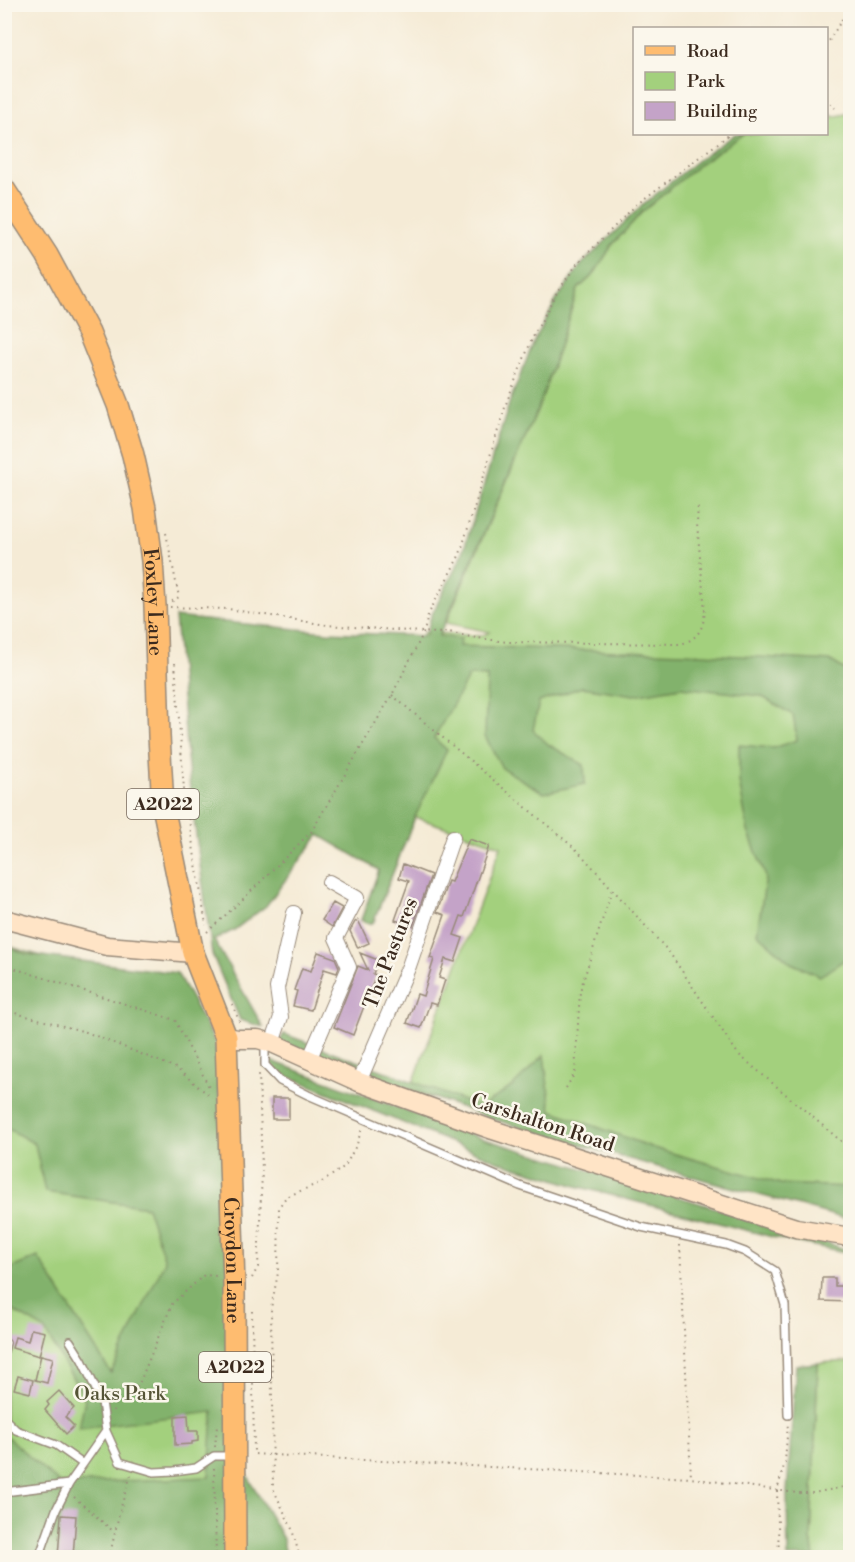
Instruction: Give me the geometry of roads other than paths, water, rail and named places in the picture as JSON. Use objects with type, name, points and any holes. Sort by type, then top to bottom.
[{"type":"main road","name":"Foxley Lane","points":[[4,189],[47,255],[89,333],[118,405],[134,455],[145,508],[152,561],[163,806],[193,953],[226,1038]]},
{"type":"main road","points":[[4,919],[107,946],[193,953]]},
{"type":"main road","name":"Carshalton Road","points":[[226,1038],[265,1041],[359,1082],[493,1130],[796,1228],[850,1237]]},
{"type":"main road","name":"Croydon Lane","points":[[226,1038],[234,1267],[235,1557]]},
{"type":"street","name":"The Pastures","points":[[359,1082],[409,966],[453,837]]},
{"type":"street","points":[[309,1060],[349,967],[336,938],[357,898],[329,882]]},
{"type":"street","points":[[265,1041],[280,1017],[277,988],[294,913]]},
{"type":"lane","points":[[265,1041],[265,1065],[280,1081],[520,1186],[641,1227],[726,1245],[745,1252],[775,1271],[785,1305],[788,1415]]},
{"type":"lane","points":[[70,1341],[82,1360],[102,1402],[106,1431],[120,1462],[154,1472],[196,1468],[214,1456],[236,1455]]},
{"type":"lane","points":[[4,1418],[16,1430],[56,1445],[83,1464]]},
{"type":"lane","points":[[36,1557],[41,1552],[56,1510],[68,1488],[106,1431]]},
{"type":"lane","points":[[4,1492],[68,1488]]},
{"type":"park label","name":"Oaks Park","points":[[120,1393]]}]
